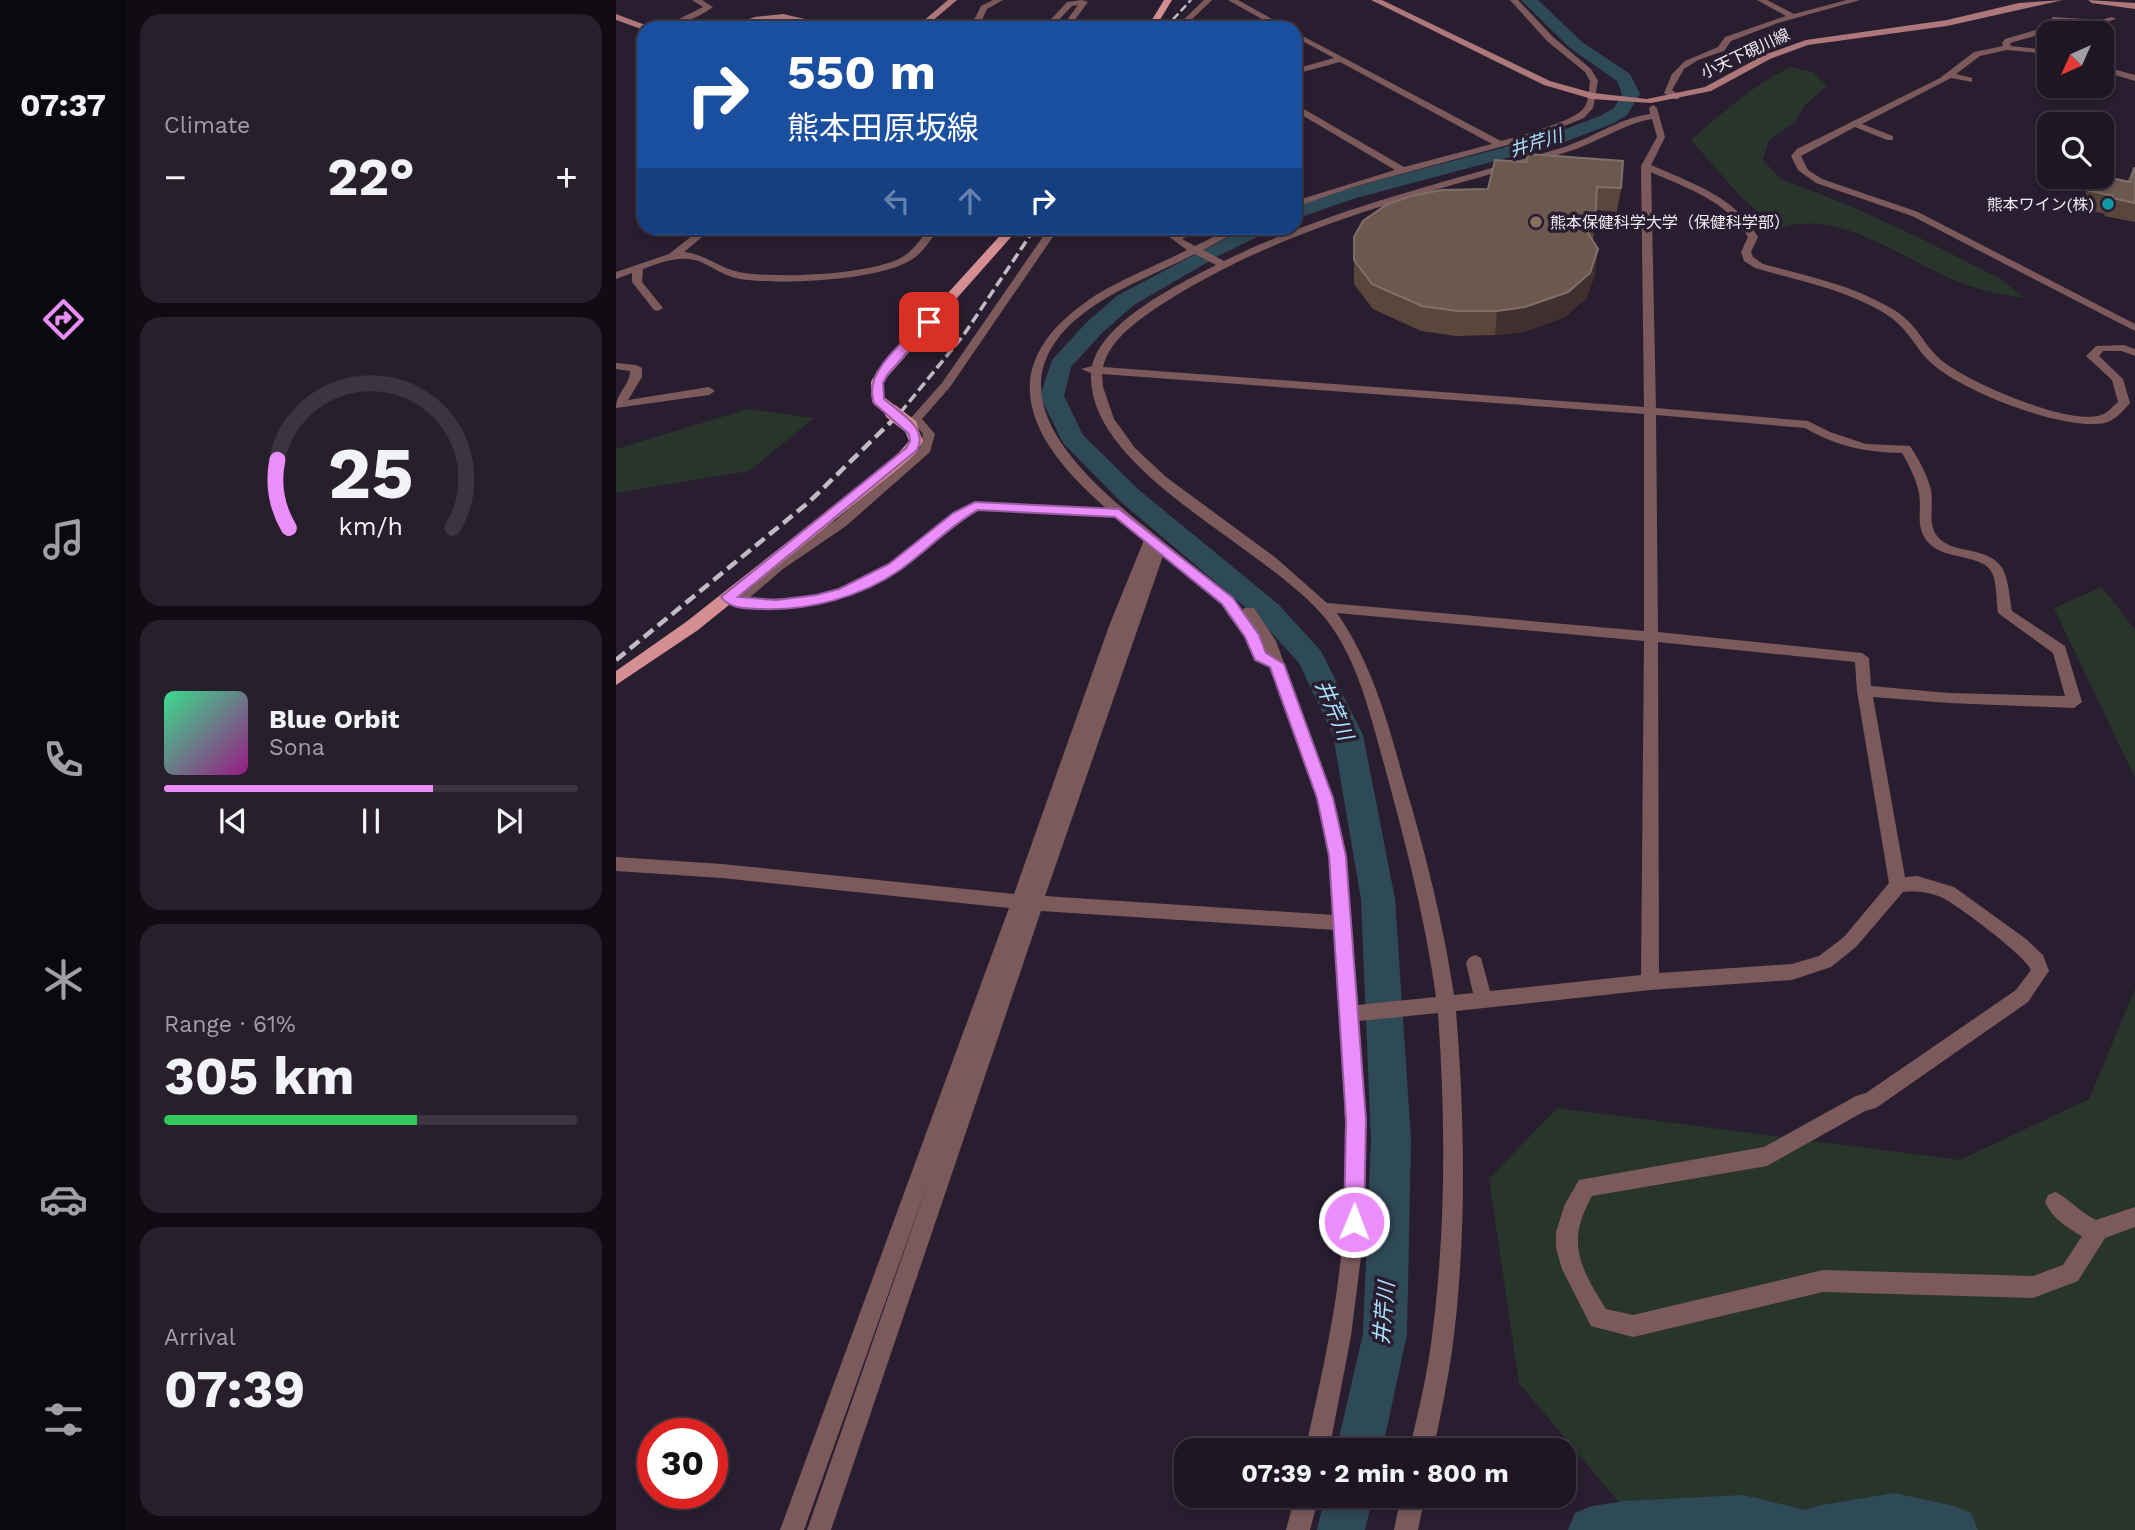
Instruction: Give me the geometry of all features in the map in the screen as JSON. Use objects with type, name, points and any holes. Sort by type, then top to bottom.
[{"type":"main road","points":[[928,21],[953,0]]},
{"type":"main road","points":[[1155,21],[1168,0]]},
{"type":"main road","name":"小天下硯川線","points":[[1375,0],[1547,83],[1595,97],[1643,100],[1676,97],[1708,89],[1767,57],[1806,43],[1920,28],[2033,3],[2059,0]]},
{"type":"main road","points":[[2092,0],[2135,6]]},
{"type":"main road","points":[[752,21],[770,16],[802,21]]},
{"type":"main road","points":[[616,18],[637,25]]},
{"type":"main road","points":[[616,679],[732,600],[911,450],[916,441],[911,426],[878,400],[877,383],[881,374],[1007,235]]},
{"type":"street","points":[[680,21],[709,7],[696,0]]},
{"type":"street","points":[[978,21],[984,8],[999,0]]},
{"type":"street","points":[[1186,21],[1208,0]]},
{"type":"street","points":[[1232,0],[1271,21]]},
{"type":"street","points":[[1302,202],[1501,145],[1581,116],[1595,97],[1594,81],[1588,71],[1550,38],[1514,0]]},
{"type":"street","points":[[1760,0],[1794,17]]},
{"type":"street","points":[[1676,97],[1667,91],[1675,72],[1688,60],[1721,49],[1728,39],[1775,21],[1856,0]]},
{"type":"street","points":[[1054,21],[1070,4],[1084,2],[1070,21]]},
{"type":"street","points":[[2008,48],[2008,41],[2042,31],[2056,19],[2065,17],[2100,22],[2112,19]]},
{"type":"street","points":[[1302,38],[1501,145]]},
{"type":"street","points":[[2037,51],[2008,48],[1979,54],[1947,77],[1800,151],[1796,156],[1801,168],[1819,181],[1915,214],[2135,328]]},
{"type":"street","points":[[1979,54],[2000,61]]},
{"type":"street","points":[[1302,70],[1341,59]]},
{"type":"street","points":[[2114,72],[2135,78]]},
{"type":"street","points":[[1947,77],[1969,80]]},
{"type":"street","points":[[1947,77],[1958,85]]},
{"type":"street","points":[[1913,95],[1923,99]]},
{"type":"street","points":[[1643,100],[1656,116],[1661,137],[1646,166],[1650,412],[1650,982]]},
{"type":"street","points":[[1302,111],[1404,171]]},
{"type":"street","points":[[1302,230],[1350,212],[1563,150],[1600,137],[1639,116],[1656,116]]},
{"type":"street","points":[[1854,124],[1890,138]]},
{"type":"street","points":[[1646,166],[1730,207],[1747,223],[1753,237],[1746,252],[1748,260],[1759,266],[1838,287],[1868,298],[1909,325],[1924,348],[1941,366],[1967,382],[2040,412],[2073,419],[2105,419],[2124,403],[2117,379],[2092,356],[2100,348],[2124,348],[2135,353]]},
{"type":"street","points":[[672,257],[699,235]]},
{"type":"street","points":[[616,276],[672,257],[693,256],[734,275],[757,279],[833,274],[885,267],[904,260],[920,247],[929,235]]},
{"type":"street","points":[[732,600],[841,523],[926,449],[929,434],[916,419],[946,385],[1049,235]]},
{"type":"street","points":[[1171,235],[1221,264]]},
{"type":"street","points":[[1175,238],[1180,235]]},
{"type":"street","points":[[1225,235],[1092,302],[1079,312],[1051,342],[1038,366],[1034,383],[1047,432],[1067,461],[1119,513],[1228,601],[1251,635],[1260,657],[1277,664]]},
{"type":"street","points":[[1290,235],[1256,250],[1152,306],[1115,334],[1092,370],[1105,418],[1156,476],[1293,577],[1323,607],[1355,652],[1381,729],[1423,875],[1446,1003],[1454,1170],[1441,1351],[1424,1438]]},
{"type":"street","points":[[638,268],[637,282],[658,308]]},
{"type":"street","points":[[616,366],[636,368],[636,377],[619,405],[709,391]]},
{"type":"street","points":[[1092,370],[1808,425],[1826,435],[1865,448],[1906,449],[1915,464],[1926,496],[1925,529],[1934,543],[1947,550],[1985,558],[1998,570],[2005,612],[2060,650],[2074,702],[1974,699],[1864,691]]},
{"type":"street","points":[[732,600],[776,605],[844,593],[894,568],[958,516],[975,506],[1119,513]]},
{"type":"street","points":[[819,1530],[1028,903],[1155,542]]},
{"type":"street","points":[[1323,607],[1574,628],[1862,658],[1864,691],[1898,885]]},
{"type":"street","points":[[1249,611],[1269,641],[1325,798],[1337,856],[1353,1014],[1356,1120],[1354,1222],[1340,1339],[1320,1438]]},
{"type":"street","points":[[616,864],[722,871],[1028,903],[1343,923]]},
{"type":"street","points":[[1353,1014],[1650,982],[1792,972],[1825,962],[1850,942],[1898,885],[1917,883],[1948,892],[2020,944],[2037,960],[2040,971],[2035,982],[2022,996],[1869,1102],[1863,1102],[1767,1156],[1586,1187],[1574,1209],[1566,1237],[1581,1291],[1599,1318],[1633,1325],[1823,1281],[2033,1287],[2070,1273],[2096,1232],[2135,1217]]},
{"type":"street","points":[[792,1530],[1028,903]]},
{"type":"street","points":[[1475,963],[1483,999]]},
{"type":"street","points":[[2055,1202],[2073,1220],[2096,1232]]},
{"type":"street","points":[[1298,1530],[1304,1508]]},
{"type":"street","points":[[1406,1530],[1411,1508]]},
{"type":"green space","points":[[1790,67],[1813,72],[1827,86],[1804,106],[1795,122],[1769,140],[1763,160],[1781,179],[1848,205],[1924,240],[2001,279],[2024,298],[1982,290],[1952,279],[1853,232],[1828,225],[1803,224],[1778,229],[1740,196],[1691,140],[1750,91]]},
{"type":"green space","points":[[748,409],[814,418],[749,471],[616,493],[616,449]]},
{"type":"green space","points":[[2102,587],[2135,630],[2135,778],[2054,608]]},
{"type":"green space","points":[[2135,989],[2135,1530],[1842,1530],[1814,1511],[1626,1511],[1576,1451],[1576,1438],[1565,1438],[1519,1383],[1489,1179],[1557,1108],[1960,1160],[2089,1099]]},
{"type":"building","name":"熊本保健科学大学（保健科学部）","points":[[1528,154],[1623,161],[1621,188],[1597,187],[1595,222],[1580,221],[1598,249],[1590,273],[1568,292],[1525,307],[1497,311],[1457,311],[1422,306],[1372,284],[1354,260],[1354,237],[1363,221],[1386,205],[1411,196],[1442,190],[1488,189],[1495,160],[1526,162]]},
{"type":"building","points":[[2135,168],[2135,203],[2087,190],[2114,189],[2114,179],[2130,182]]},
{"type":"waterway","name":"井芹川","points":[[1302,211],[1349,194],[1553,140],[1606,120],[1621,111],[1631,94],[1624,78],[1576,45],[1529,0]]},
{"type":"waterway","name":"井芹川","points":[[1246,235],[1126,300],[1094,328],[1060,365],[1052,396],[1072,438],[1130,496],[1268,611],[1311,658],[1348,735],[1378,899],[1391,1140],[1385,1334],[1362,1438]]},
{"type":"waterway","name":"井芹川","points":[[1341,1530],[1346,1508]]},
{"type":"waterway","points":[[1816,1530],[1894,1517],[1954,1530]]},
{"type":"waterway","points":[[1592,1530],[1625,1525],[1743,1519],[1795,1530]]},
{"type":"railway","points":[[1172,21],[1191,0]]},
{"type":"railway","points":[[900,413],[963,336],[1030,235]]},
{"type":"railway","points":[[616,660],[809,502],[900,413]]},
{"type":"place","name":"熊本ワイン(株)","points":[[2108,204]]},
{"type":"place","name":"熊本保健科学大学（保健科学部）","points":[[1536,222]]},
{"type":"route","points":[[929,322],[881,374],[877,383],[878,400],[915,432],[916,441],[911,450],[729,597],[735,602],[776,605],[844,593],[894,568],[958,516],[975,506],[1119,513],[1228,601],[1251,635],[1260,657],[1277,664],[1325,798],[1337,856],[1356,1120],[1354,1222]]}]
